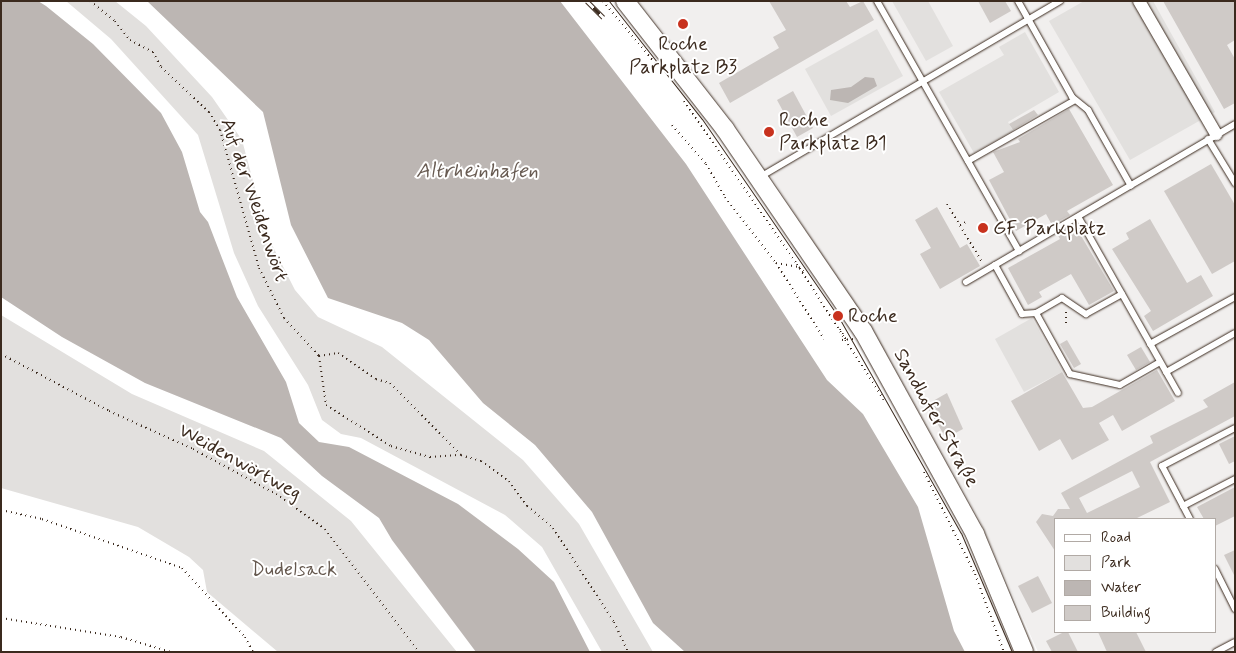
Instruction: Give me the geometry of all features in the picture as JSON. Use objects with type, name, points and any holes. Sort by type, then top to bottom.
[{"type":"street","name":"Sandhofer Straße","points":[[625,1],[759,178],[863,331],[899,392],[975,534],[1024,652]]},
{"type":"street","points":[[1139,1],[1212,136]]},
{"type":"lane","points":[[877,1],[1019,252]]},
{"type":"lane","points":[[1018,1],[1075,100],[1088,110],[1131,186]]},
{"type":"lane","points":[[759,178],[1060,1]]},
{"type":"lane","points":[[968,161],[1075,100]]},
{"type":"lane","points":[[966,282],[1079,218],[1212,136],[1235,124]]},
{"type":"lane","points":[[1212,136],[1235,183]]},
{"type":"lane","points":[[1079,218],[1178,393]]},
{"type":"lane","points":[[996,265],[1022,314],[1036,313],[1062,298],[1086,314],[1122,294]]},
{"type":"lane","points":[[1150,344],[1235,297]]},
{"type":"lane","points":[[1036,313],[1070,374],[1120,385],[1160,362]]},
{"type":"lane","points":[[1166,372],[1235,332]]},
{"type":"lane","points":[[1189,518],[1162,466],[1235,428]]},
{"type":"lane","points":[[1183,506],[1235,479]]},
{"type":"lane","points":[[1216,571],[1235,608]]},
{"type":"lane","points":[[1216,652],[1235,642]]},
{"type":"path","name":"Auf der Weidenwört","points":[[90,1],[115,21],[130,40],[153,52],[174,80],[209,112],[228,152],[259,268],[284,318],[319,356]]},
{"type":"path","points":[[603,1],[660,69]]},
{"type":"path","points":[[678,92],[798,267],[888,408]]},
{"type":"path","points":[[672,125],[706,164],[725,196],[776,263],[824,339]]},
{"type":"path","points":[[947,204],[986,270]]},
{"type":"path","points":[[960,225],[966,222]]},
{"type":"path","points":[[974,249],[979,246]]},
{"type":"path","points":[[776,263],[798,267],[804,272]]},
{"type":"path","points":[[1066,323],[1070,303]]},
{"type":"path","points":[[840,329],[846,340]]},
{"type":"path","points":[[461,455],[390,383],[376,379],[338,353],[319,356],[326,405],[391,446],[430,457],[461,455],[480,461],[509,481],[527,506],[552,528],[614,622],[628,652]]},
{"type":"path","name":"Weidenwörtweg","points":[[1,354],[109,411],[193,449],[276,494],[318,524],[419,652]]},
{"type":"path","points":[[923,471],[975,574],[1004,652]]},
{"type":"path","points":[[1,510],[42,518],[182,568],[245,637],[253,652]]},
{"type":"path","points":[[1,618],[121,637],[171,652]]},
{"type":"shaded area","points":[[639,1],[1235,1],[1235,652],[1038,652],[979,519],[889,358],[749,143]]},
{"type":"green space","points":[[66,1],[115,1],[146,26],[212,97],[242,140],[268,237],[295,290],[318,317],[382,347],[523,460],[579,524],[653,652],[602,652],[542,547],[505,515],[361,438],[341,434],[322,420],[308,385],[258,306],[234,253],[198,135],[111,39]]},
{"type":"green space","points":[[892,1],[928,1],[953,46],[926,61]]},
{"type":"green space","points":[[1084,1],[1153,1],[1215,112],[1130,160],[1049,21]]},
{"type":"green space","points":[[877,29],[903,76],[831,116],[805,69]]},
{"type":"green space","points":[[1025,32],[1059,92],[1008,122],[1013,131],[974,153],[939,92],[1004,55],[999,47]]},
{"type":"green space","name":"Dudelsack","points":[[1,315],[132,394],[264,451],[351,521],[457,652],[278,652],[207,592],[203,570],[189,557],[138,527],[1,488]]},
{"type":"green space","points":[[1032,318],[1062,372],[1024,392],[995,339]]},
{"type":"water","points":[[1,1],[38,1],[46,6],[93,44],[161,113],[182,152],[200,212],[208,222],[237,297],[286,382],[299,423],[319,442],[349,447],[458,504],[518,549],[554,582],[590,652],[476,652],[392,540],[379,518],[322,476],[281,438],[145,383],[62,337],[1,297]]},
{"type":"water","name":"Altrheinhafen","points":[[147,1],[560,1],[686,164],[827,380],[863,414],[918,507],[954,631],[965,652],[685,652],[653,623],[592,512],[535,445],[483,403],[429,340],[402,323],[328,298],[291,225],[263,112]]},
{"type":"water","points":[[865,77],[874,78],[877,86],[848,103],[830,100],[831,90],[851,87]]},
{"type":"building","points":[[769,1],[846,1],[850,7],[863,1],[874,20],[730,103],[719,83],[779,48],[773,37],[786,30]]},
{"type":"building","points":[[978,1],[1005,1],[1011,11],[990,23]]},
{"type":"building","points":[[1163,1],[1235,1],[1235,40],[1227,45],[1235,59],[1235,103],[1224,109]]},
{"type":"building","points":[[793,91],[813,128],[797,137],[777,100]]},
{"type":"building","points":[[1069,109],[1113,185],[1067,211],[1070,215],[1052,225],[1046,214],[1016,231],[989,180],[1004,172],[993,152],[1020,142],[1018,139]]},
{"type":"building","points":[[1034,110],[1038,115],[1013,130],[1009,124]]},
{"type":"building","points":[[1211,164],[1235,205],[1235,261],[1212,274],[1164,191]]},
{"type":"building","points":[[937,207],[960,248],[967,244],[980,266],[940,289],[920,254],[931,248],[915,220]]},
{"type":"building","points":[[1150,219],[1187,283],[1201,275],[1213,296],[1153,331],[1144,316],[1151,311],[1112,249],[1129,239],[1126,233]]},
{"type":"building","points":[[1074,224],[1114,291],[1089,305],[1071,274],[1039,292],[1042,297],[1028,305],[1008,268],[1060,239],[1057,234]]},
{"type":"building","points":[[1067,340],[1081,364],[1074,368],[1060,344]]},
{"type":"building","points":[[1141,347],[1150,362],[1136,370],[1127,355]]},
{"type":"building","points":[[1157,370],[1175,401],[1122,431],[1113,415],[1099,423],[1109,440],[1072,460],[1060,439],[1039,451],[1011,401],[1062,372],[1083,408],[1092,407]]},
{"type":"building","points":[[1235,382],[1235,416],[1150,462],[1170,502],[1137,518],[1054,518],[1054,549],[1036,522],[1042,514],[1053,516],[1058,509],[1070,509],[1061,493],[1153,443],[1150,436],[1208,407],[1203,400]],"holes":[[[1132,471],[1140,487],[1087,513],[1079,498]]]},
{"type":"building","points":[[947,393],[963,429],[946,438],[926,405]]},
{"type":"building","points":[[1235,436],[1235,461],[1229,464],[1219,444]]},
{"type":"building","points":[[1235,487],[1235,516],[1216,526],[1216,518],[1203,518],[1197,507]]},
{"type":"building","points":[[1235,550],[1235,577],[1224,555]]},
{"type":"building","points":[[1038,576],[1052,603],[1032,613],[1018,586]]},
{"type":"building","points":[[1062,633],[1068,633],[1078,652],[1052,652],[1046,641]]},
{"type":"building","points":[[1098,633],[1136,633],[1146,652],[1107,652]]},
{"type":"tram line","points":[[609,1],[702,119],[838,316],[961,533],[1012,652]]},
{"type":"railway","points":[[587,1],[603,17]]},
{"type":"place","name":"Roche Parkplatz B3","points":[[683,24]]},
{"type":"place","name":"Roche Parkplatz B1","points":[[769,132]]},
{"type":"place","name":"GF Parkplatz","points":[[983,228]]},
{"type":"place","name":"Roche","points":[[838,316]]}]
